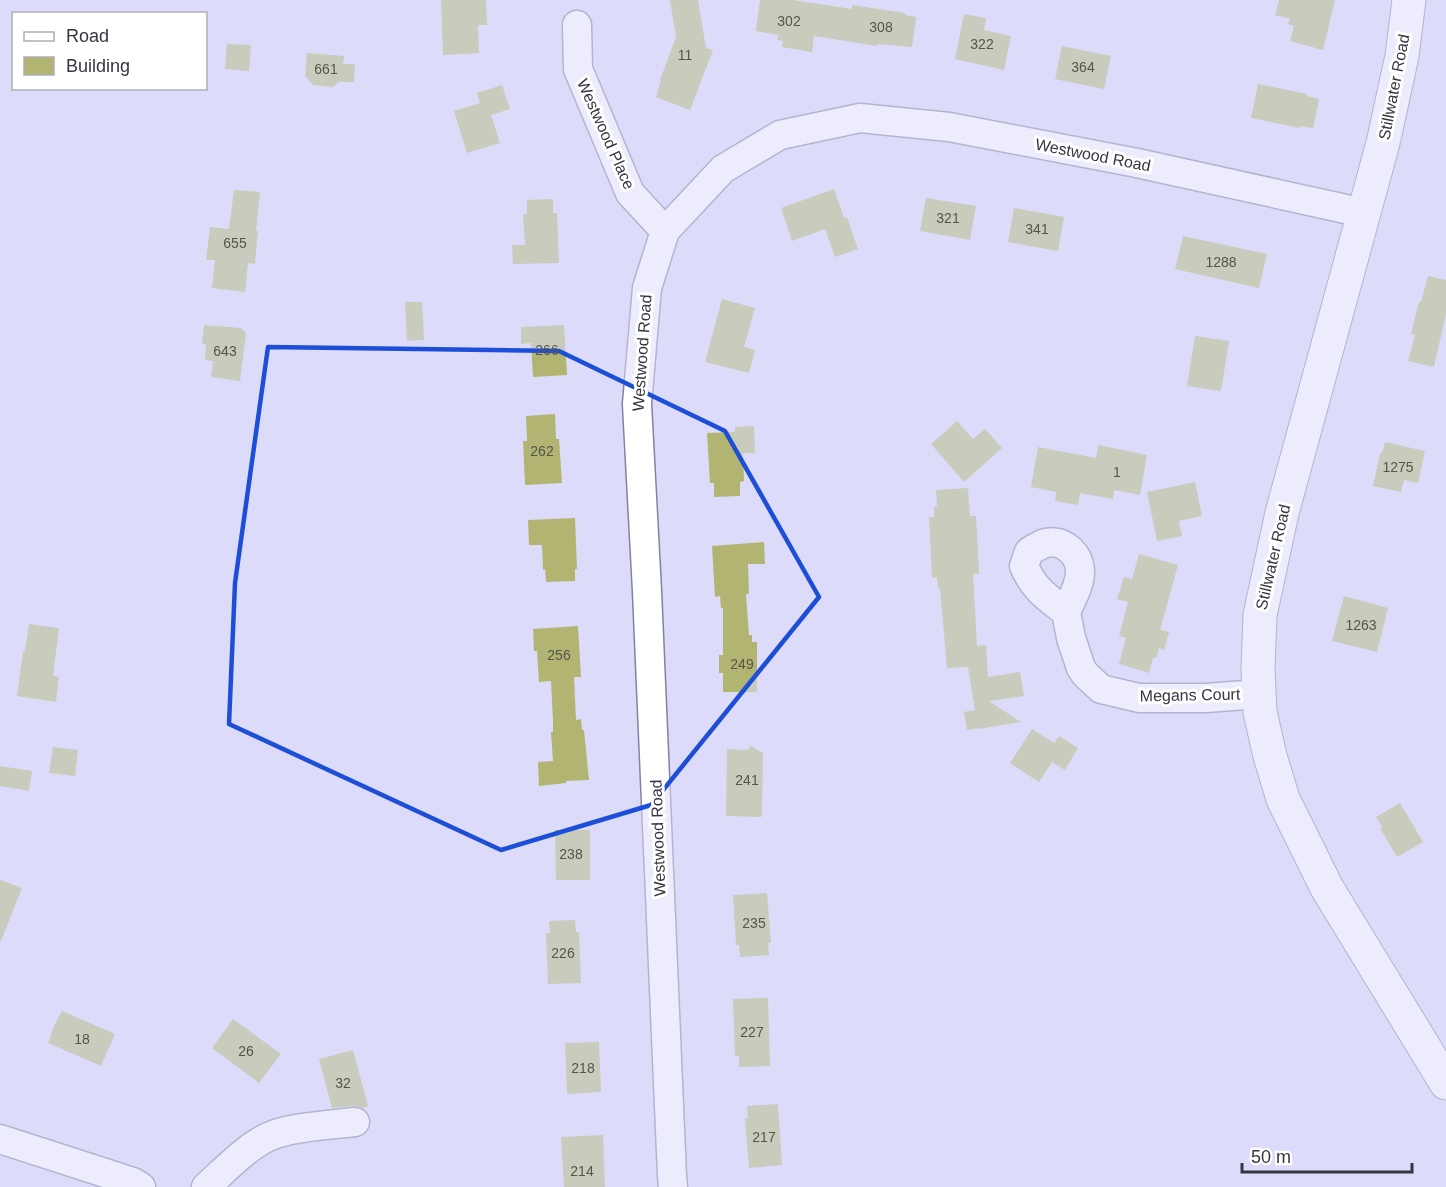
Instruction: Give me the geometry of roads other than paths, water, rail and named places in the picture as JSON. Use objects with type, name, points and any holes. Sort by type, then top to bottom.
[{"type":"main road","name":"Stillwater Road","points":[[1409,0],[1400,67],[1383,143],[1282,513],[1260,615],[1258,669],[1260,712],[1283,799],[1327,888],[1446,1083]]},
{"type":"street","name":"Westwood Place","points":[[577,25],[578,69],[630,193],[666,231]]},
{"type":"street","name":"Westwood Road","points":[[674,1187],[648,591],[637,404],[647,288],[666,231],[723,169],[780,135],[860,118],[949,127],[1137,163],[1364,213]]},
{"type":"street","name":"Megans Court","points":[[1066,612],[1071,638],[1081,668],[1101,689],[1139,698],[1206,698],[1259,694]]},
{"type":"street","points":[[206,1187],[249,1148],[269,1136],[355,1122]]},
{"type":"street","points":[[0,1139],[133,1182],[141,1187]]}]
